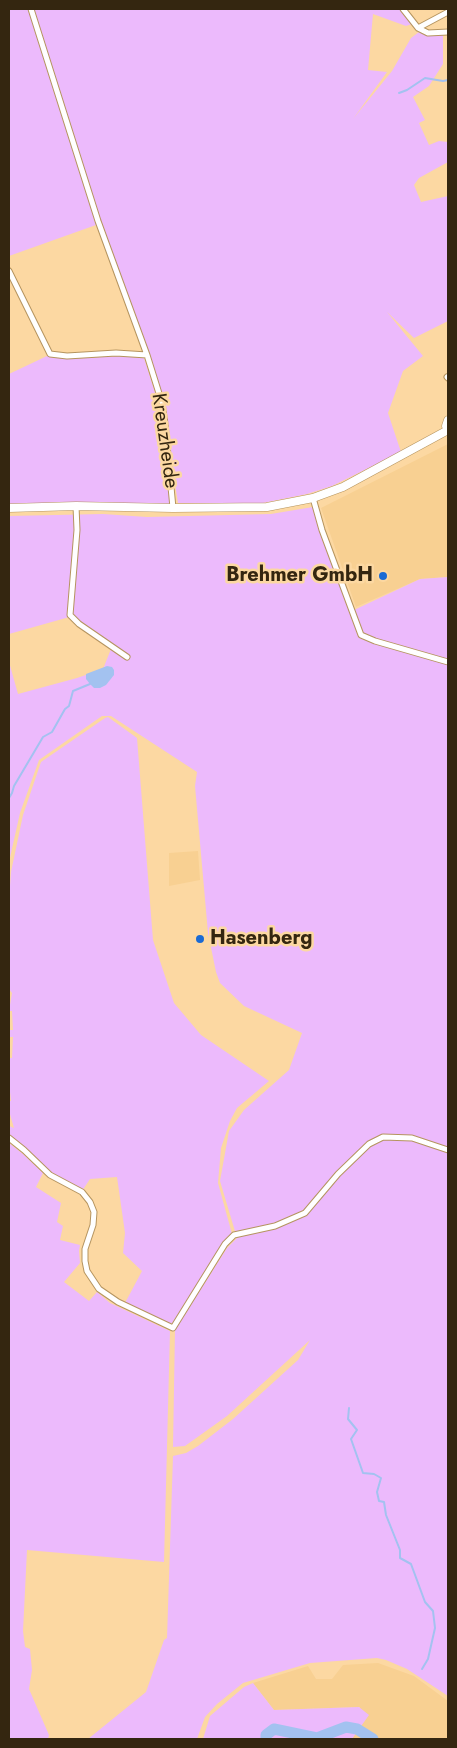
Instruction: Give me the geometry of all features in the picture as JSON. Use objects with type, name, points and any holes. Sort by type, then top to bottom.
[{"type":"main road","points":[[9,508],[76,506],[267,507],[313,498],[344,487],[448,431],[446,426],[448,420]]},
{"type":"street","name":"Kreuzheide","points":[[31,9],[98,221],[162,403],[173,508]]},
{"type":"street","points":[[403,9],[418,28],[428,33],[448,32]]},
{"type":"street","points":[[418,28],[448,12]]},
{"type":"street","points":[[9,270],[50,354],[67,356],[116,353],[146,355]]},
{"type":"street","points":[[313,498],[322,530],[361,635],[375,641],[448,662]]},
{"type":"street","points":[[76,506],[70,615],[79,624],[127,657]]},
{"type":"street","points":[[9,1138],[50,1175],[82,1192],[90,1202],[94,1212],[93,1225],[86,1249],[85,1261],[87,1271],[99,1289],[118,1302],[173,1328],[225,1244],[234,1235],[275,1226],[305,1213],[338,1174],[368,1144],[383,1138],[412,1138],[448,1150]]},
{"type":"shaded area","points":[[9,9],[30,9],[96,225],[9,256]]},
{"type":"shaded area","points":[[31,9],[400,9],[412,24],[406,26],[373,14],[368,70],[387,72],[353,119],[392,71],[411,38],[419,32],[430,36],[443,35],[443,64],[429,86],[413,97],[425,120],[419,123],[429,145],[439,141],[448,142],[448,162],[419,178],[414,185],[421,202],[448,196],[448,321],[414,338],[387,312],[423,356],[403,371],[388,413],[401,452],[332,486],[307,494],[263,503],[178,503],[162,403],[102,230]]},
{"type":"shaded area","points":[[47,356],[69,359],[118,356],[144,358],[159,405],[170,505],[9,505],[9,374]]},
{"type":"shaded area","points":[[448,444],[448,577],[420,579],[356,607],[321,508]]},
{"type":"shaded area","points":[[313,507],[354,610],[420,579],[448,577],[448,659],[428,654],[448,662],[448,1696],[407,1669],[386,1660],[377,1658],[310,1663],[243,1683],[217,1704],[205,1717],[197,1739],[88,1739],[146,1692],[164,1640],[167,1638],[173,1456],[186,1453],[198,1446],[233,1419],[298,1360],[310,1340],[227,1416],[185,1446],[173,1447],[175,1330],[227,1248],[237,1238],[220,1181],[229,1131],[244,1110],[289,1070],[302,1033],[244,1006],[220,983],[208,933],[195,786],[197,772],[111,716],[102,716],[39,760],[20,813],[9,862],[9,662],[18,694],[103,669],[111,649],[73,616],[9,634],[9,516],[103,514],[147,517],[271,514]]},
{"type":"shaded area","points":[[108,717],[137,738],[153,940],[174,1003],[201,1035],[269,1081],[237,1108],[230,1121],[221,1148],[218,1183],[232,1234],[171,1325],[125,1303],[142,1271],[123,1253],[125,1233],[117,1177],[90,1179],[82,1191],[51,1174],[9,1136],[9,1126],[14,1128],[9,1111],[9,1101],[11,1101],[9,1058],[12,1058],[13,1037],[9,1037],[9,1030],[13,1030],[12,1011],[9,1011],[12,993],[9,989],[9,900],[11,872],[23,815],[41,762]]},
{"type":"shaded area","points":[[198,851],[200,880],[169,886],[169,853]]},
{"type":"shaded area","points":[[9,1143],[43,1173],[36,1187],[61,1203],[57,1222],[63,1226],[60,1240],[80,1245],[80,1263],[64,1282],[89,1301],[97,1292],[110,1303],[170,1331],[164,1562],[27,1550],[23,1631],[25,1647],[30,1649],[32,1670],[29,1689],[49,1735],[48,1739],[9,1739]]},
{"type":"shaded area","points":[[378,1663],[414,1676],[448,1701],[448,1739],[352,1739],[360,1707],[274,1710],[253,1683],[308,1666],[316,1679],[332,1679],[343,1665]]},
{"type":"shaded area","points":[[253,1683],[274,1710],[359,1707],[369,1715],[352,1739],[203,1739],[210,1716],[244,1687]]},
{"type":"water","points":[[107,666],[112,667],[114,675],[106,685],[94,688],[86,679],[86,674]]},
{"type":"waterway","points":[[399,93],[425,78],[448,80]]},
{"type":"waterway","points":[[9,798],[43,737],[52,732],[65,709],[69,706],[73,691],[90,684]]},
{"type":"waterway","points":[[349,1408],[348,1419],[357,1430],[351,1439],[363,1473],[374,1474],[381,1478],[377,1492],[379,1501],[384,1502],[386,1515],[400,1550],[400,1558],[411,1564],[425,1602],[433,1611],[435,1628],[428,1659],[422,1669]]},
{"type":"waterway","points":[[266,1739],[266,1735],[274,1729],[317,1738],[346,1727],[357,1729],[373,1739]]},
{"type":"place","name":"Brehmer GmbH","points":[[383,576]]},
{"type":"place","name":"Hasenberg","points":[[200,939]]}]
